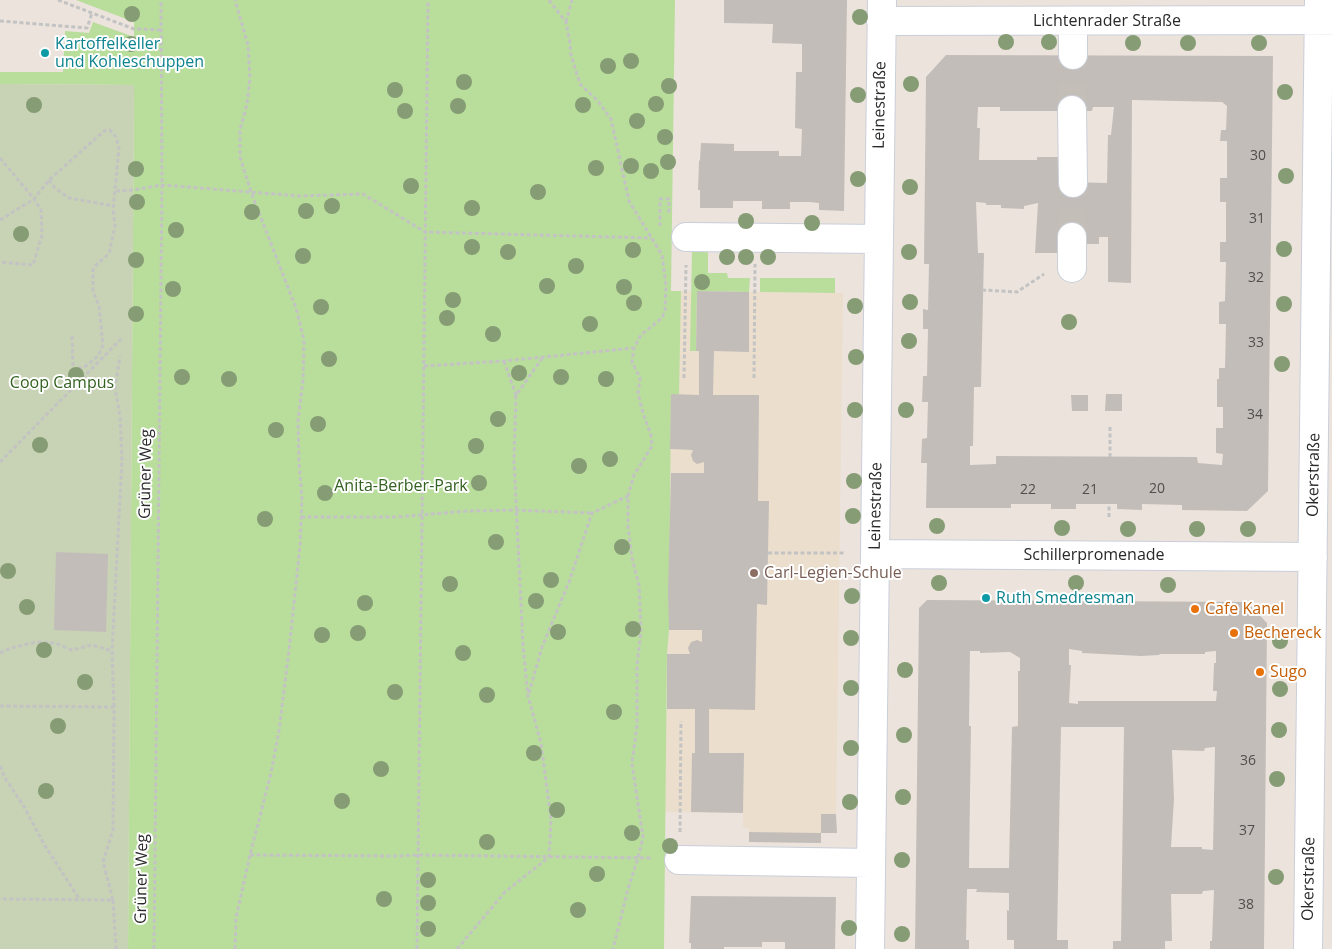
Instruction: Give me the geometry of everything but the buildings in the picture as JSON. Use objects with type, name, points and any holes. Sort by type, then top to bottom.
[{"type":"street","name":"Lichtenrader Straße","points":[[882,10],[1073,21],[1323,14]]},
{"type":"street","name":"Leinestraße","points":[[870,949],[882,10]]},
{"type":"street","name":"Okerstraße","points":[[1308,949],[1322,613],[1313,557],[1323,499],[1323,14]]},
{"type":"street","points":[[1073,21],[1073,56]]},
{"type":"street","points":[[1072,110],[1073,182]]},
{"type":"street","points":[[672,233],[879,239]]},
{"type":"street","points":[[1060,270],[1072,237]]},
{"type":"street","name":"Schillerpromenade","points":[[875,554],[1313,557]]},
{"type":"street","points":[[679,860],[871,863]]},
{"type":"path","points":[[58,0],[134,29],[161,30]]},
{"type":"path","name":"Grüner Weg","points":[[154,949],[162,185],[161,0]]},
{"type":"path","points":[[235,0],[248,46],[250,78],[247,104],[240,130],[240,157],[251,192],[296,308],[304,340],[303,380],[298,422],[302,499],[298,565],[279,731],[271,773],[236,918],[235,949]]},
{"type":"path","points":[[417,949],[428,0]]},
{"type":"path","points":[[549,0],[566,22],[571,55],[580,84],[598,101],[611,118],[629,201],[662,255],[666,285],[665,310],[662,318],[641,335],[634,348],[632,362],[640,378],[638,394],[651,435],[652,446],[634,475],[628,496],[628,526],[632,558],[639,585],[641,631],[637,665],[637,725],[632,764],[642,837],[613,949]]},
{"type":"path","points":[[566,22],[572,0]]},
{"type":"path","points":[[0,22],[87,28],[92,13]]},
{"type":"path","points":[[0,220],[34,199],[49,180],[104,130],[110,130],[116,137],[119,148],[114,206],[115,226],[109,254],[93,270],[93,291],[98,306],[103,346],[98,356],[86,366],[73,370],[72,333]]},
{"type":"path","points":[[0,158],[41,210],[42,235],[33,265],[0,262]]},
{"type":"path","points":[[49,180],[54,188],[69,198],[114,206]]},
{"type":"path","points":[[116,191],[162,185],[300,196],[363,194],[425,232],[652,238],[672,233],[669,199],[660,199],[660,228]]},
{"type":"path","points":[[982,290],[1017,292],[1060,270]]},
{"type":"path","points":[[684,378],[685,291]]},
{"type":"path","points":[[754,378],[755,292]]},
{"type":"path","points":[[0,462],[122,338]]},
{"type":"path","points":[[424,366],[504,361],[634,348]]},
{"type":"path","points":[[116,949],[113,900],[103,862],[112,830],[114,707],[112,651],[122,460],[120,416],[115,388],[120,356]]},
{"type":"path","points":[[516,395],[542,357]]},
{"type":"path","points":[[457,949],[505,892],[549,857],[551,820],[541,743],[528,696],[523,645],[514,461],[516,395],[504,361]]},
{"type":"path","points":[[1110,426],[1110,457]]},
{"type":"path","points":[[301,517],[422,515],[466,511],[516,510],[592,513],[628,496]]},
{"type":"path","points":[[1109,504],[1109,517]]},
{"type":"path","points":[[528,696],[542,647],[569,582],[592,513]]},
{"type":"path","points":[[768,553],[846,553]]},
{"type":"path","points":[[0,653],[11,648],[36,642],[55,643],[72,650],[92,645],[112,651]]},
{"type":"path","points":[[0,706],[114,707]]},
{"type":"path","points":[[680,812],[681,721]]},
{"type":"path","points":[[0,766],[5,778],[23,805],[45,846],[80,900]]},
{"type":"path","points":[[250,855],[650,858]]},
{"type":"path","points":[[0,899],[113,900]]},
{"type":"shaded area","name":"Carl-Legien-Schule","points":[[671,291],[843,293],[836,814],[821,814],[821,843],[749,842],[749,828],[743,827],[743,813],[665,812],[669,630]]},
{"type":"green space","name":"Anita-Berber-Park","points":[[76,0],[675,0],[671,291],[681,291],[679,395],[671,395],[664,949],[128,949],[134,85],[0,84],[0,72],[63,72],[65,31],[89,33],[93,22],[134,37],[134,22]]},
{"type":"green space","name":"Coop Campus","points":[[0,84],[134,85],[128,949],[0,949]]},
{"type":"green space","points":[[692,250],[708,250],[708,273],[727,273],[728,278],[750,278],[749,292],[697,291],[696,351],[690,351]]},
{"type":"green space","points":[[760,278],[835,278],[835,293],[760,292]]},
{"type":"tunnel","points":[[1072,110],[1073,55]]},
{"type":"tunnel","points":[[1072,237],[1073,183]]},
{"type":"place","name":"Kartoffelkeller und Kohleschuppen","points":[[45,53]]},
{"type":"place","name":"Carl-Legien-Schule","points":[[754,573]]},
{"type":"place","name":"Ruth Smedresman","points":[[986,598]]},
{"type":"place","name":"Cafe Kanel","points":[[1195,609]]},
{"type":"place","name":"Bechereck","points":[[1234,633]]},
{"type":"place","name":"Sugo","points":[[1260,672]]}]
